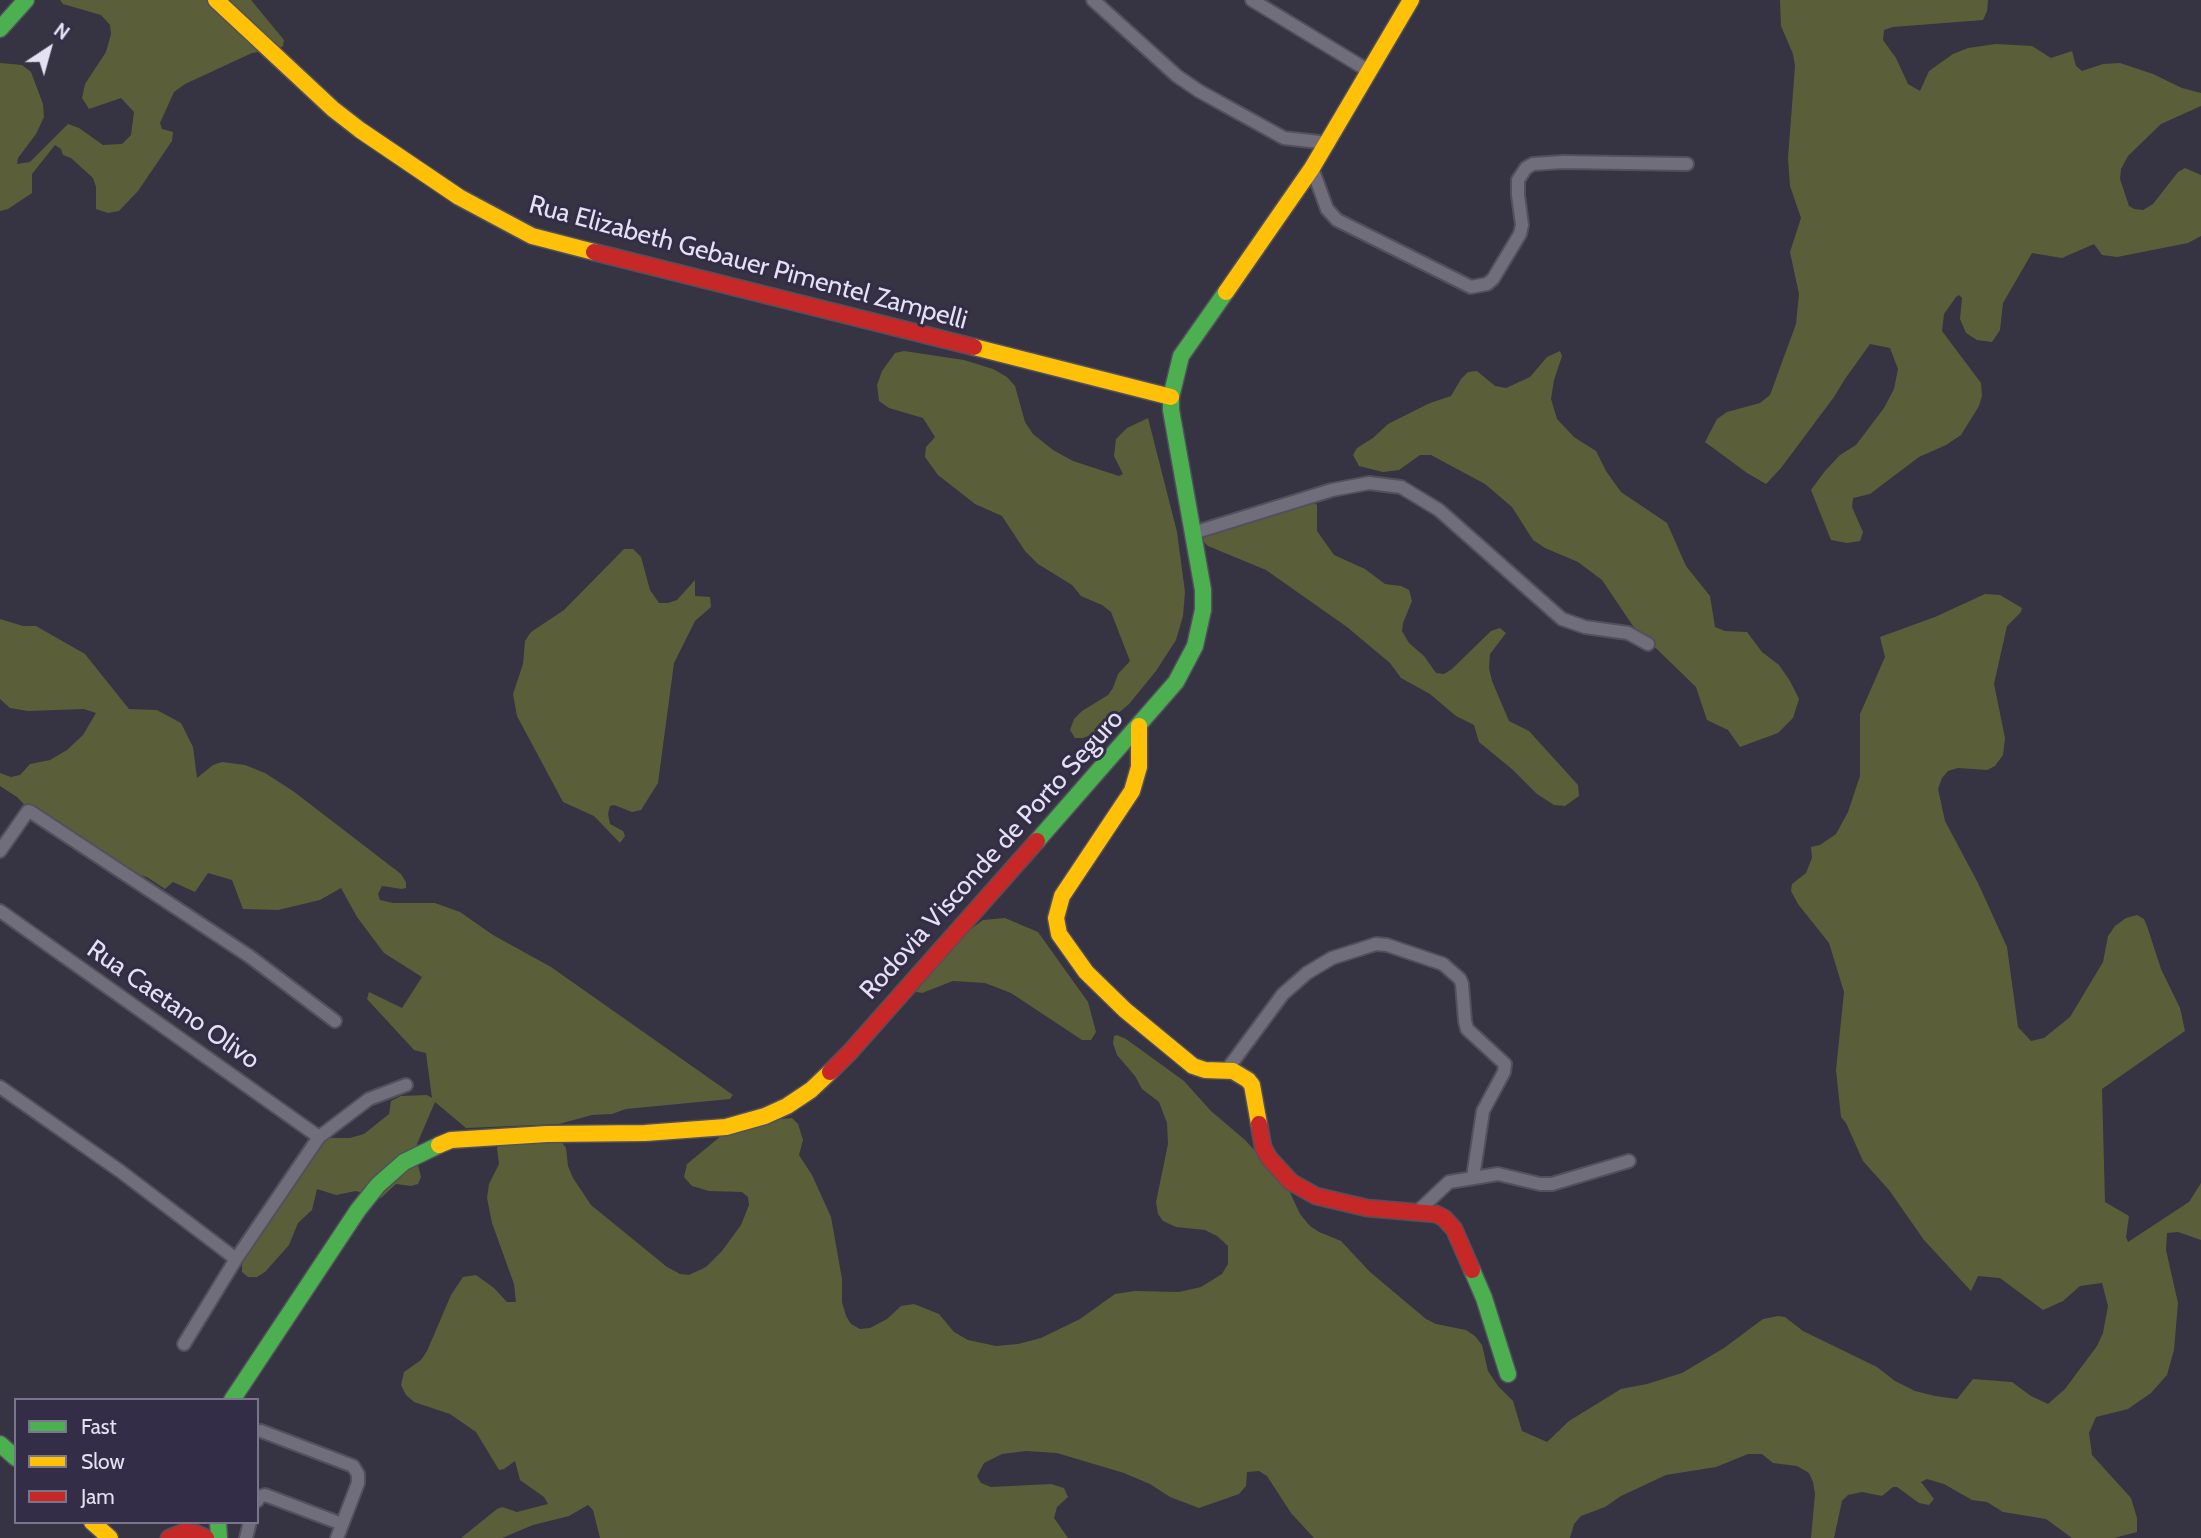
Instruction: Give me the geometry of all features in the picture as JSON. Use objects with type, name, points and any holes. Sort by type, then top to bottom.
[{"type":"main road","points":[[0,29],[26,0]]},
{"type":"main road","name":"Rua Elizabeth Gebauer Pimentel Zampelli","points":[[216,0],[333,109],[360,130],[459,197],[532,236],[1171,397]]},
{"type":"main road","name":"Rodovia Visconde de Porto Seguro","points":[[233,1398],[358,1210],[378,1185],[404,1162],[427,1149],[451,1140],[547,1134],[691,1131],[726,1127],[765,1116],[787,1106],[811,1090],[868,1032],[1139,726],[1186,666],[1200,628],[1203,590],[1173,426],[1171,397],[1176,371],[1187,344],[1312,168],[1411,0]]},
{"type":"main road","points":[[1139,726],[1139,767],[1132,791],[1062,896],[1056,918],[1059,934],[1086,972],[1125,1010],[1193,1066],[1243,1076],[1252,1085],[1263,1147],[1269,1158],[1291,1182],[1316,1196],[1367,1208],[1436,1214],[1444,1218],[1454,1229],[1484,1298],[1508,1374]]},
{"type":"main road","points":[[0,1444],[14,1456]]},
{"type":"main road","points":[[94,1524],[110,1538]]},
{"type":"main road","points":[[167,1538],[184,1532],[206,1538]]},
{"type":"street","points":[[1093,0],[1177,76],[1199,91],[1284,138],[1328,142]]},
{"type":"street","points":[[1252,0],[1369,72]]},
{"type":"street","points":[[1312,168],[1327,209],[1337,220],[1471,287],[1487,284],[1493,279],[1520,234],[1522,225],[1518,180],[1526,168],[1533,164],[1687,164]]},
{"type":"street","points":[[1193,533],[1332,490],[1368,483],[1401,487],[1439,510],[1562,619],[1585,627],[1628,634],[1648,644]]},
{"type":"street","points":[[0,851],[28,811],[249,956],[335,1021]]},
{"type":"street","name":"Rua Caetano Olivo","points":[[0,911],[318,1137]]},
{"type":"street","points":[[1226,1071],[1283,994],[1307,973],[1332,958],[1376,944],[1387,945],[1443,964],[1462,984],[1467,1029],[1504,1064],[1504,1072],[1483,1111],[1473,1177]]},
{"type":"street","points":[[184,1344],[236,1259],[318,1137],[369,1099],[406,1085]]},
{"type":"street","points":[[0,1087],[120,1171],[236,1259]]},
{"type":"street","points":[[1417,1212],[1449,1182],[1498,1174],[1540,1184],[1552,1184],[1629,1161]]},
{"type":"street","points":[[261,1431],[353,1466],[358,1474],[358,1483],[337,1538]]},
{"type":"street","points":[[259,1497],[265,1495],[342,1524]]},
{"type":"green space","points":[[60,0],[251,0],[284,40],[283,46],[252,53],[185,84],[174,92],[160,123],[162,129],[173,132],[172,141],[138,191],[119,211],[108,213],[96,209],[96,187],[93,178],[71,158],[63,155],[61,149],[55,145],[32,174],[32,193],[8,209],[0,211],[0,63],[22,65],[31,72],[43,104],[44,117],[36,134],[18,158],[17,164],[30,162],[68,124],[79,128],[103,145],[122,144],[131,135],[134,112],[121,98],[89,109],[82,98],[85,84],[106,52],[111,34],[110,25],[101,15],[63,4]]},
{"type":"green space","points":[[1780,0],[1988,0],[1983,20],[1884,30],[1883,40],[1896,58],[1908,84],[1920,91],[1929,71],[1953,54],[1968,48],[1996,44],[2032,46],[2051,58],[2072,51],[2076,66],[2082,71],[2103,64],[2120,63],[2201,93],[2201,106],[2161,124],[2128,156],[2121,169],[2120,179],[2129,206],[2143,210],[2153,204],[2178,172],[2185,168],[2201,175],[2201,236],[2188,243],[2117,257],[2102,255],[2094,244],[2062,258],[2032,253],[2003,303],[2000,330],[1992,342],[1977,340],[1966,333],[1960,319],[1962,298],[1959,295],[1956,297],[1944,314],[1942,331],[1981,383],[1982,396],[1979,406],[1961,435],[1919,457],[1870,494],[1853,498],[1852,507],[1863,532],[1860,541],[1847,543],[1831,540],[1811,490],[1840,455],[1856,445],[1884,408],[1894,389],[1898,369],[1890,348],[1870,344],[1834,397],[1766,484],[1705,442],[1717,419],[1727,412],[1760,403],[1770,395],[1796,324],[1799,294],[1790,252],[1801,218],[1790,186],[1788,158],[1795,66],[1781,26]]},
{"type":"green space","points":[[904,351],[964,360],[993,369],[1007,377],[1015,386],[1025,422],[1033,434],[1073,461],[1119,476],[1123,474],[1114,456],[1116,439],[1127,428],[1148,418],[1177,532],[1185,592],[1183,616],[1176,640],[1156,671],[1129,704],[1094,734],[1075,738],[1070,730],[1074,719],[1108,695],[1118,674],[1130,661],[1111,612],[1081,596],[1072,585],[1038,564],[1025,551],[1002,516],[975,504],[938,475],[925,457],[926,447],[935,437],[923,418],[889,408],[879,401],[877,385],[882,371],[895,353]]},
{"type":"green space","points":[[1560,351],[1562,356],[1551,399],[1557,419],[1574,437],[1596,451],[1621,492],[1667,523],[1686,566],[1710,596],[1715,627],[1725,631],[1747,632],[1762,652],[1779,665],[1799,699],[1793,718],[1778,733],[1740,747],[1728,730],[1707,720],[1696,687],[1633,626],[1602,580],[1578,562],[1533,540],[1512,507],[1485,484],[1431,455],[1420,455],[1399,470],[1383,472],[1359,466],[1353,455],[1357,448],[1388,424],[1430,403],[1451,396],[1468,372],[1477,371],[1495,386],[1506,388],[1530,377],[1547,357]]},
{"type":"green space","points":[[1308,498],[1317,505],[1317,531],[1334,555],[1365,569],[1385,584],[1409,590],[1412,601],[1402,631],[1409,643],[1424,656],[1436,673],[1444,674],[1452,669],[1491,631],[1500,628],[1506,633],[1490,654],[1489,668],[1509,721],[1529,731],[1578,785],[1579,796],[1565,806],[1554,805],[1537,794],[1479,742],[1474,725],[1456,716],[1430,694],[1401,678],[1390,663],[1347,627],[1266,570],[1208,546],[1203,541],[1203,534],[1217,521],[1282,499]]},
{"type":"green space","points":[[624,549],[633,549],[641,557],[650,590],[659,603],[677,600],[695,580],[695,596],[710,597],[711,607],[695,621],[674,663],[658,783],[641,810],[632,812],[610,806],[610,824],[623,831],[625,836],[620,843],[594,816],[563,802],[517,716],[513,694],[523,664],[525,641],[531,632],[564,610]]},
{"type":"green space","points":[[1985,594],[2000,595],[2022,608],[2007,626],[1994,684],[2005,738],[2003,755],[1995,766],[1987,770],[1958,768],[1948,771],[1938,789],[1945,821],[1978,883],[2007,947],[2018,1027],[2031,1041],[2044,1038],[2070,1017],[2103,962],[2108,936],[2115,926],[2126,918],[2137,915],[2144,919],[2147,926],[2161,969],[2180,1008],[2185,1031],[2102,1089],[2105,1202],[2129,1216],[2126,1237],[2128,1242],[2189,1202],[2201,1183],[2201,1240],[2178,1232],[2167,1233],[2166,1250],[2178,1303],[2174,1350],[2167,1375],[2151,1393],[2128,1409],[2096,1417],[2089,1433],[2092,1455],[2131,1498],[2137,1518],[2137,1532],[2114,1538],[2072,1538],[2046,1519],[2003,1512],[1987,1502],[1972,1500],[1944,1484],[1927,1479],[1921,1482],[1934,1499],[1929,1505],[1919,1503],[1897,1487],[1882,1496],[1862,1492],[1848,1495],[1842,1501],[1834,1538],[1811,1538],[1815,1494],[1809,1473],[1797,1466],[1773,1463],[1762,1454],[1748,1454],[1716,1467],[1666,1475],[1621,1496],[1605,1507],[1581,1516],[1574,1524],[1570,1538],[1314,1538],[1291,1513],[1267,1476],[1259,1471],[1247,1472],[1246,1486],[1239,1494],[1199,1508],[1170,1497],[1150,1484],[1124,1473],[1057,1453],[1026,1451],[1002,1454],[984,1463],[977,1476],[981,1483],[991,1487],[1051,1484],[1064,1488],[1068,1497],[1057,1507],[1054,1518],[1068,1538],[600,1538],[593,1510],[588,1505],[569,1516],[533,1525],[502,1538],[461,1538],[502,1507],[517,1512],[548,1504],[544,1497],[520,1480],[515,1461],[499,1470],[476,1432],[450,1414],[414,1402],[406,1395],[401,1385],[404,1372],[421,1360],[427,1351],[451,1295],[463,1277],[476,1275],[507,1302],[516,1302],[514,1284],[492,1223],[487,1198],[489,1184],[499,1164],[497,1148],[503,1139],[560,1140],[566,1148],[568,1166],[573,1178],[591,1205],[667,1267],[680,1274],[689,1275],[706,1267],[722,1251],[741,1225],[749,1205],[748,1197],[742,1192],[709,1191],[692,1186],[684,1177],[687,1164],[721,1136],[762,1121],[792,1118],[798,1124],[803,1140],[799,1155],[812,1175],[831,1217],[842,1279],[842,1302],[851,1324],[860,1329],[870,1328],[887,1319],[901,1306],[914,1304],[939,1314],[954,1332],[968,1340],[996,1346],[1018,1344],[1041,1338],[1080,1319],[1115,1294],[1135,1291],[1179,1292],[1201,1287],[1222,1274],[1228,1264],[1228,1246],[1217,1236],[1205,1230],[1176,1227],[1163,1221],[1158,1214],[1156,1202],[1168,1144],[1167,1123],[1159,1102],[1142,1089],[1117,1055],[1113,1043],[1114,1036],[1117,1035],[1184,1081],[1211,1111],[1245,1140],[1287,1186],[1300,1214],[1310,1226],[1341,1241],[1370,1272],[1426,1319],[1436,1324],[1466,1330],[1475,1336],[1482,1345],[1488,1371],[1513,1401],[1522,1431],[1547,1442],[1569,1421],[1621,1389],[1682,1373],[1724,1348],[1763,1319],[1778,1316],[1785,1317],[1803,1331],[1877,1367],[1895,1381],[1915,1391],[1957,1399],[1973,1379],[2012,1382],[2048,1404],[2065,1389],[2097,1346],[2103,1333],[2108,1306],[2102,1283],[2080,1286],[2063,1301],[2043,1310],[2000,1278],[1978,1276],[1971,1291],[1924,1240],[1889,1190],[1863,1161],[1841,1117],[1836,1070],[1844,992],[1829,943],[1791,891],[1792,884],[1806,873],[1812,858],[1811,847],[1820,845],[1836,834],[1848,812],[1860,776],[1860,714],[1885,657],[1880,637],[1935,617]]},
{"type":"green space","points":[[0,619],[23,626],[36,626],[85,654],[129,709],[157,710],[181,723],[193,747],[197,778],[213,765],[222,762],[245,765],[265,773],[293,791],[401,874],[406,888],[382,886],[378,894],[380,900],[393,903],[435,903],[460,912],[493,935],[551,967],[733,1095],[730,1099],[626,1109],[559,1124],[466,1128],[435,1102],[417,1144],[416,1157],[421,1177],[418,1184],[396,1184],[381,1198],[356,1191],[336,1195],[317,1189],[312,1210],[298,1223],[289,1245],[265,1272],[257,1277],[248,1277],[242,1272],[242,1265],[256,1227],[323,1138],[350,1138],[364,1134],[389,1114],[391,1101],[401,1096],[427,1095],[432,1098],[426,1053],[414,1050],[367,999],[369,992],[402,1008],[422,977],[384,953],[357,917],[341,888],[320,900],[278,910],[243,909],[232,880],[208,873],[195,892],[173,882],[165,889],[147,877],[99,864],[41,822],[17,797],[0,786],[0,773],[11,777],[20,775],[30,764],[50,760],[67,750],[83,735],[96,713],[84,709],[28,711],[10,708],[0,699]]},
{"type":"green space","points":[[1005,918],[1038,932],[1088,1002],[1096,1032],[1091,1040],[1082,1040],[1011,993],[985,983],[953,981],[922,993],[907,990],[927,962],[983,920]]},
{"type":"traffic: fast","points":[[0,29],[26,0]]},
{"type":"traffic: fast","points":[[1037,841],[1176,682],[1195,646],[1203,610],[1203,590],[1171,410],[1171,397],[1181,356],[1226,292]]},
{"type":"traffic: fast","points":[[233,1398],[358,1210],[378,1185],[404,1162],[439,1145]]},
{"type":"traffic: fast","points":[[1472,1270],[1484,1298],[1508,1374]]},
{"type":"traffic: fast","points":[[0,1444],[14,1456]]},
{"type":"traffic: fast","points":[[218,1524],[219,1538]]},
{"type":"traffic: slow","points":[[216,0],[333,109],[459,197],[532,236],[594,252]]},
{"type":"traffic: slow","points":[[1226,292],[1312,168],[1411,0]]},
{"type":"traffic: slow","points":[[974,347],[1171,397]]},
{"type":"traffic: slow","points":[[1139,726],[1139,767],[1132,791],[1062,896],[1056,918],[1059,934],[1086,972],[1125,1010],[1193,1066],[1205,1070],[1233,1071],[1248,1080],[1252,1085],[1259,1124]]},
{"type":"traffic: slow","points":[[439,1145],[451,1140],[547,1134],[645,1133],[726,1127],[765,1116],[787,1106],[811,1090],[830,1072]]},
{"type":"traffic: slow","points":[[94,1524],[110,1538]]},
{"type":"traffic: jam","points":[[594,252],[974,347]]},
{"type":"traffic: jam","points":[[830,1072],[1037,841]]},
{"type":"traffic: jam","points":[[1259,1124],[1263,1147],[1269,1158],[1291,1182],[1316,1196],[1367,1208],[1436,1214],[1454,1229],[1472,1270]]},
{"type":"traffic: jam","points":[[169,1538],[184,1532],[206,1538]]}]
